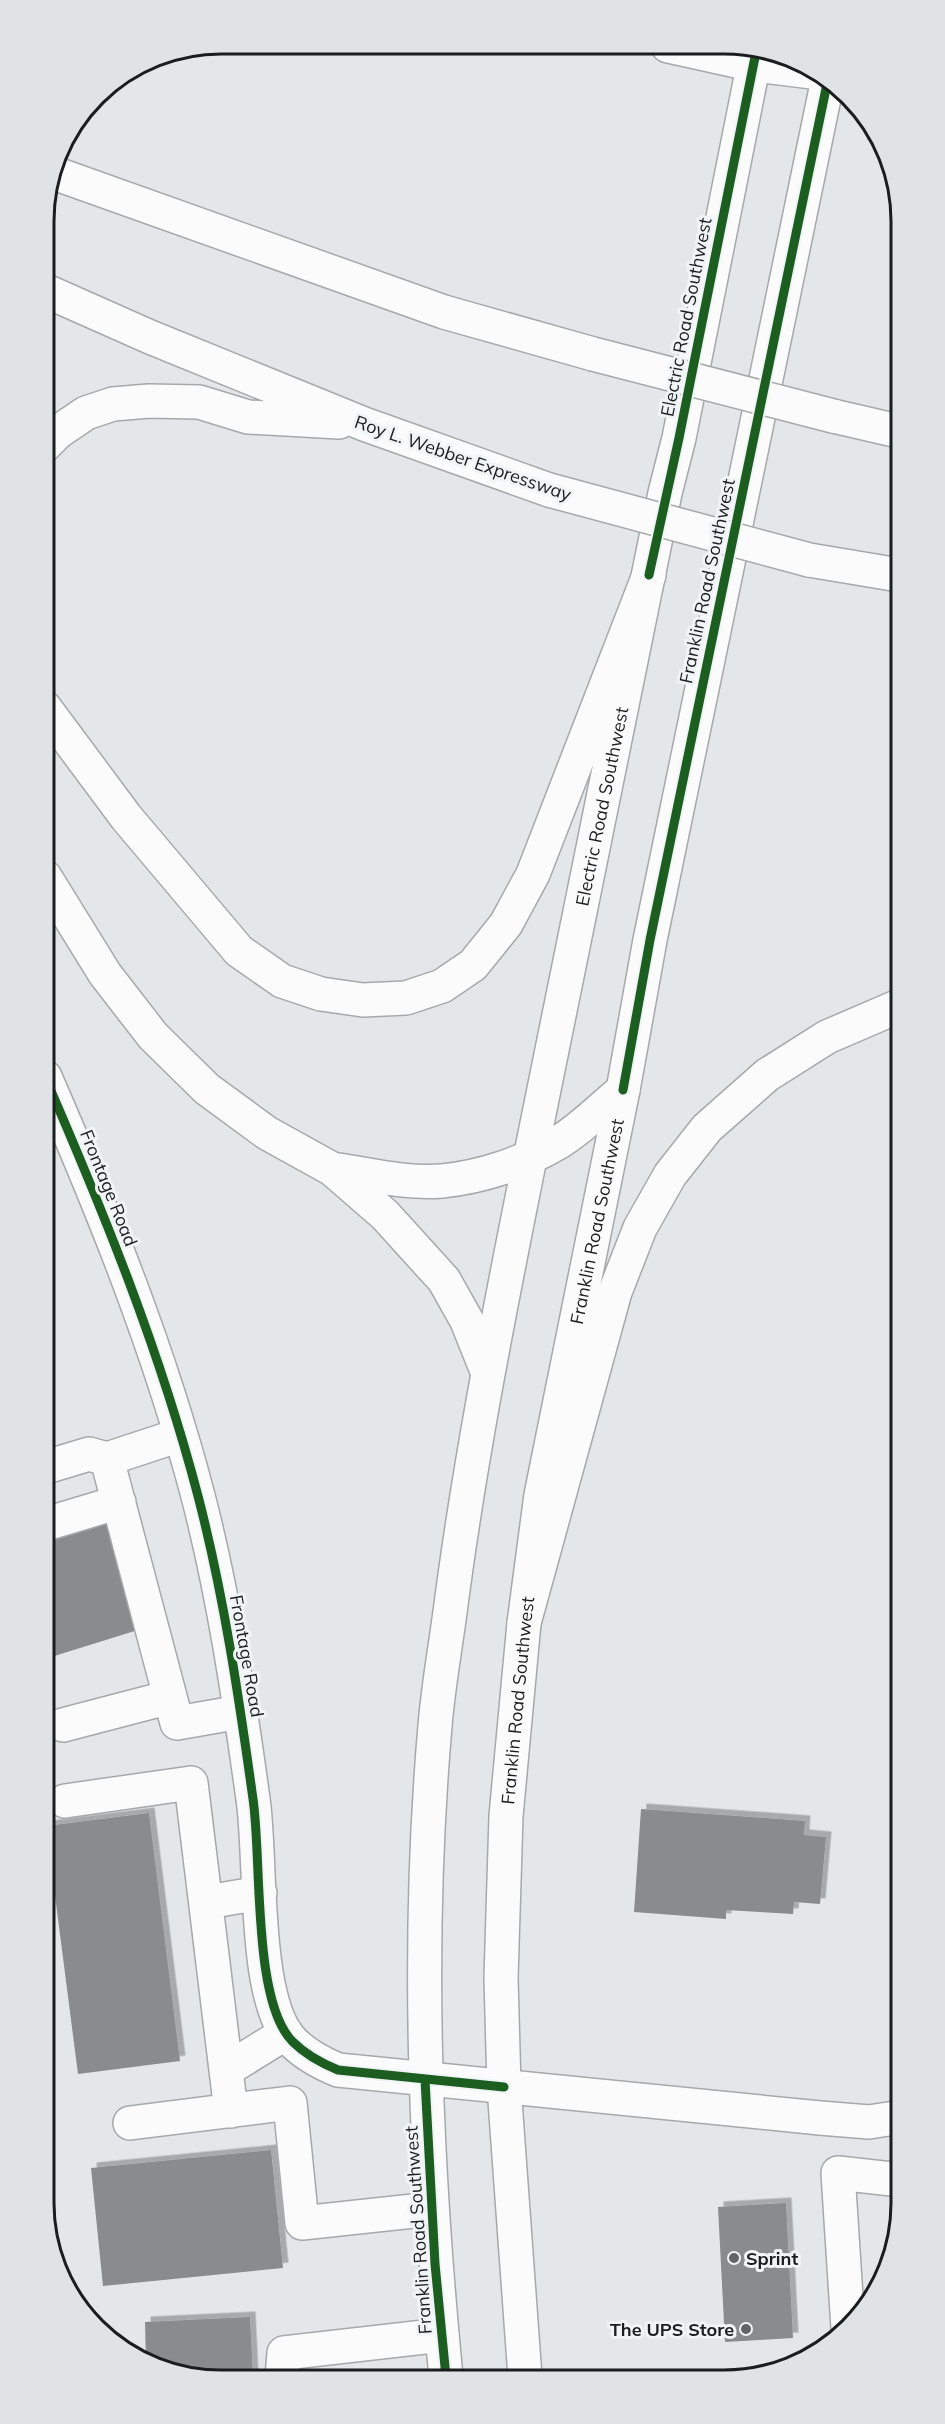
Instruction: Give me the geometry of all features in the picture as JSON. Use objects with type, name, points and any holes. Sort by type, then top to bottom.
[{"type":"main road","name":"Electric Road Southwest","points":[[487,1371],[755,57]]},
{"type":"main road","name":"Franklin Road Southwest","points":[[524,2370],[504,2087],[501,1978],[506,1816],[524,1623],[541,1495],[623,1090],[650,940],[826,89]]},
{"type":"main road","points":[[61,175],[444,312],[593,354],[891,429]]},
{"type":"main road","name":"Roy L. Webber Expressway","points":[[54,294],[150,337],[364,424],[549,490],[808,560],[891,574]]},
{"type":"main road","points":[[54,436],[86,413],[113,404],[149,401],[199,402],[248,417],[364,424]]},
{"type":"main road","points":[[54,720],[126,817],[239,951],[282,981],[321,994],[363,1000],[406,998],[442,986],[473,965],[506,924],[533,874],[649,575]]},
{"type":"main road","points":[[54,892],[105,974],[153,1036],[207,1089],[267,1133],[332,1168],[385,1215],[444,1280],[467,1321],[487,1371]]},
{"type":"main road","points":[[524,1623],[615,1292],[640,1228],[670,1175],[707,1128],[767,1075],[826,1037],[891,1009]]},
{"type":"main road","points":[[332,1168],[402,1179],[440,1181],[479,1175],[530,1158],[560,1141],[623,1090]]},
{"type":"main road","name":"Frontage Road","points":[[54,1098],[103,1211],[158,1359],[198,1497],[229,1636],[254,1803],[266,1973],[274,2012],[291,2041],[315,2060],[338,2070],[869,2122],[891,2118]]},
{"type":"main road","name":"Franklin Road Southwest","points":[[445,2370],[432,2209],[425,2080],[425,1879],[435,1723],[464,1505],[487,1371]]},
{"type":"main road","points":[[54,1465],[89,1454],[106,1458],[180,1435]]},
{"type":"main road","points":[[106,1458],[177,1723],[240,1712]]},
{"type":"main road","points":[[54,1522],[118,1502]]},
{"type":"main road","points":[[63,1725],[170,1697]]},
{"type":"main road","points":[[64,1801],[191,1783],[231,2111]]},
{"type":"main road","points":[[207,1902],[260,1893]]},
{"type":"main road","points":[[226,2070],[286,2033]]},
{"type":"main road","points":[[130,2123],[290,2103],[302,2223],[432,2209]]},
{"type":"main road","points":[[847,2315],[838,2173],[891,2179]]},
{"type":"main road","points":[[283,2370],[284,2353],[442,2335]]},
{"type":"building","points":[[107,1518],[141,1629],[54,1656],[54,1534]]},
{"type":"building","points":[[641,1809],[805,1821],[804,1835],[826,1837],[820,1904],[794,1902],[793,1914],[726,1910],[726,1919],[634,1912]]},
{"type":"building","points":[[149,1813],[180,2061],[78,2074],[54,1888],[54,1825]]},
{"type":"building","points":[[271,2150],[283,2268],[103,2286],[91,2168]]},
{"type":"building","points":[[786,2203],[793,2338],[725,2342],[718,2207]]},
{"type":"building","points":[[250,2317],[253,2370],[200,2369],[147,2353],[145,2322]]},
{"type":"cycle path","points":[[649,575],[679,438],[755,57]]},
{"type":"cycle path","points":[[623,1090],[650,940],[826,89]]},
{"type":"cycle path","points":[[54,1098],[110,1232],[149,1336],[198,1496],[216,1571],[236,1685],[256,1825],[265,1963],[271,1995],[280,2022],[293,2042],[303,2051],[338,2070],[504,2087]]},
{"type":"cycle path","points":[[425,2080],[435,2264],[445,2370]]},
{"type":"place","name":"Sprint","points":[[734,2258]]},
{"type":"place","name":"The UPS Store","points":[[746,2329]]}]
